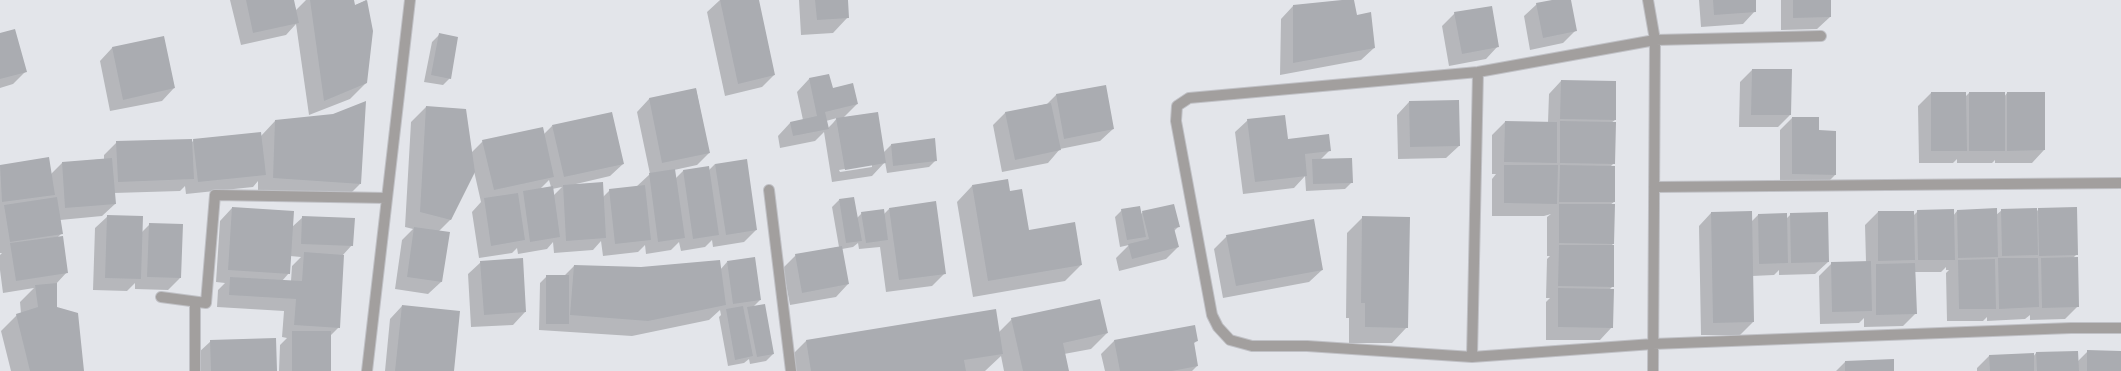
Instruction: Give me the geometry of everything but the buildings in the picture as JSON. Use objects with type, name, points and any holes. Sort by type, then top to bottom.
[{"type":"street","points":[[367,371],[410,0]]},
{"type":"street","points":[[1648,0],[1655,40],[1653,371]]},
{"type":"street","points":[[1821,36],[1655,40],[1478,72],[1189,98],[1177,106],[1176,121],[1212,316],[1218,328],[1230,340],[1252,346],[1307,346],[1472,357],[1653,344],[2071,328],[2121,328]]},
{"type":"street","points":[[1472,357],[1478,72]]},
{"type":"street","points":[[1654,186],[2121,183]]},
{"type":"street","points":[[769,190],[791,371]]},
{"type":"street","points":[[162,297],[206,303],[215,195],[387,198]]},
{"type":"street","points":[[195,302],[196,371]]}]
